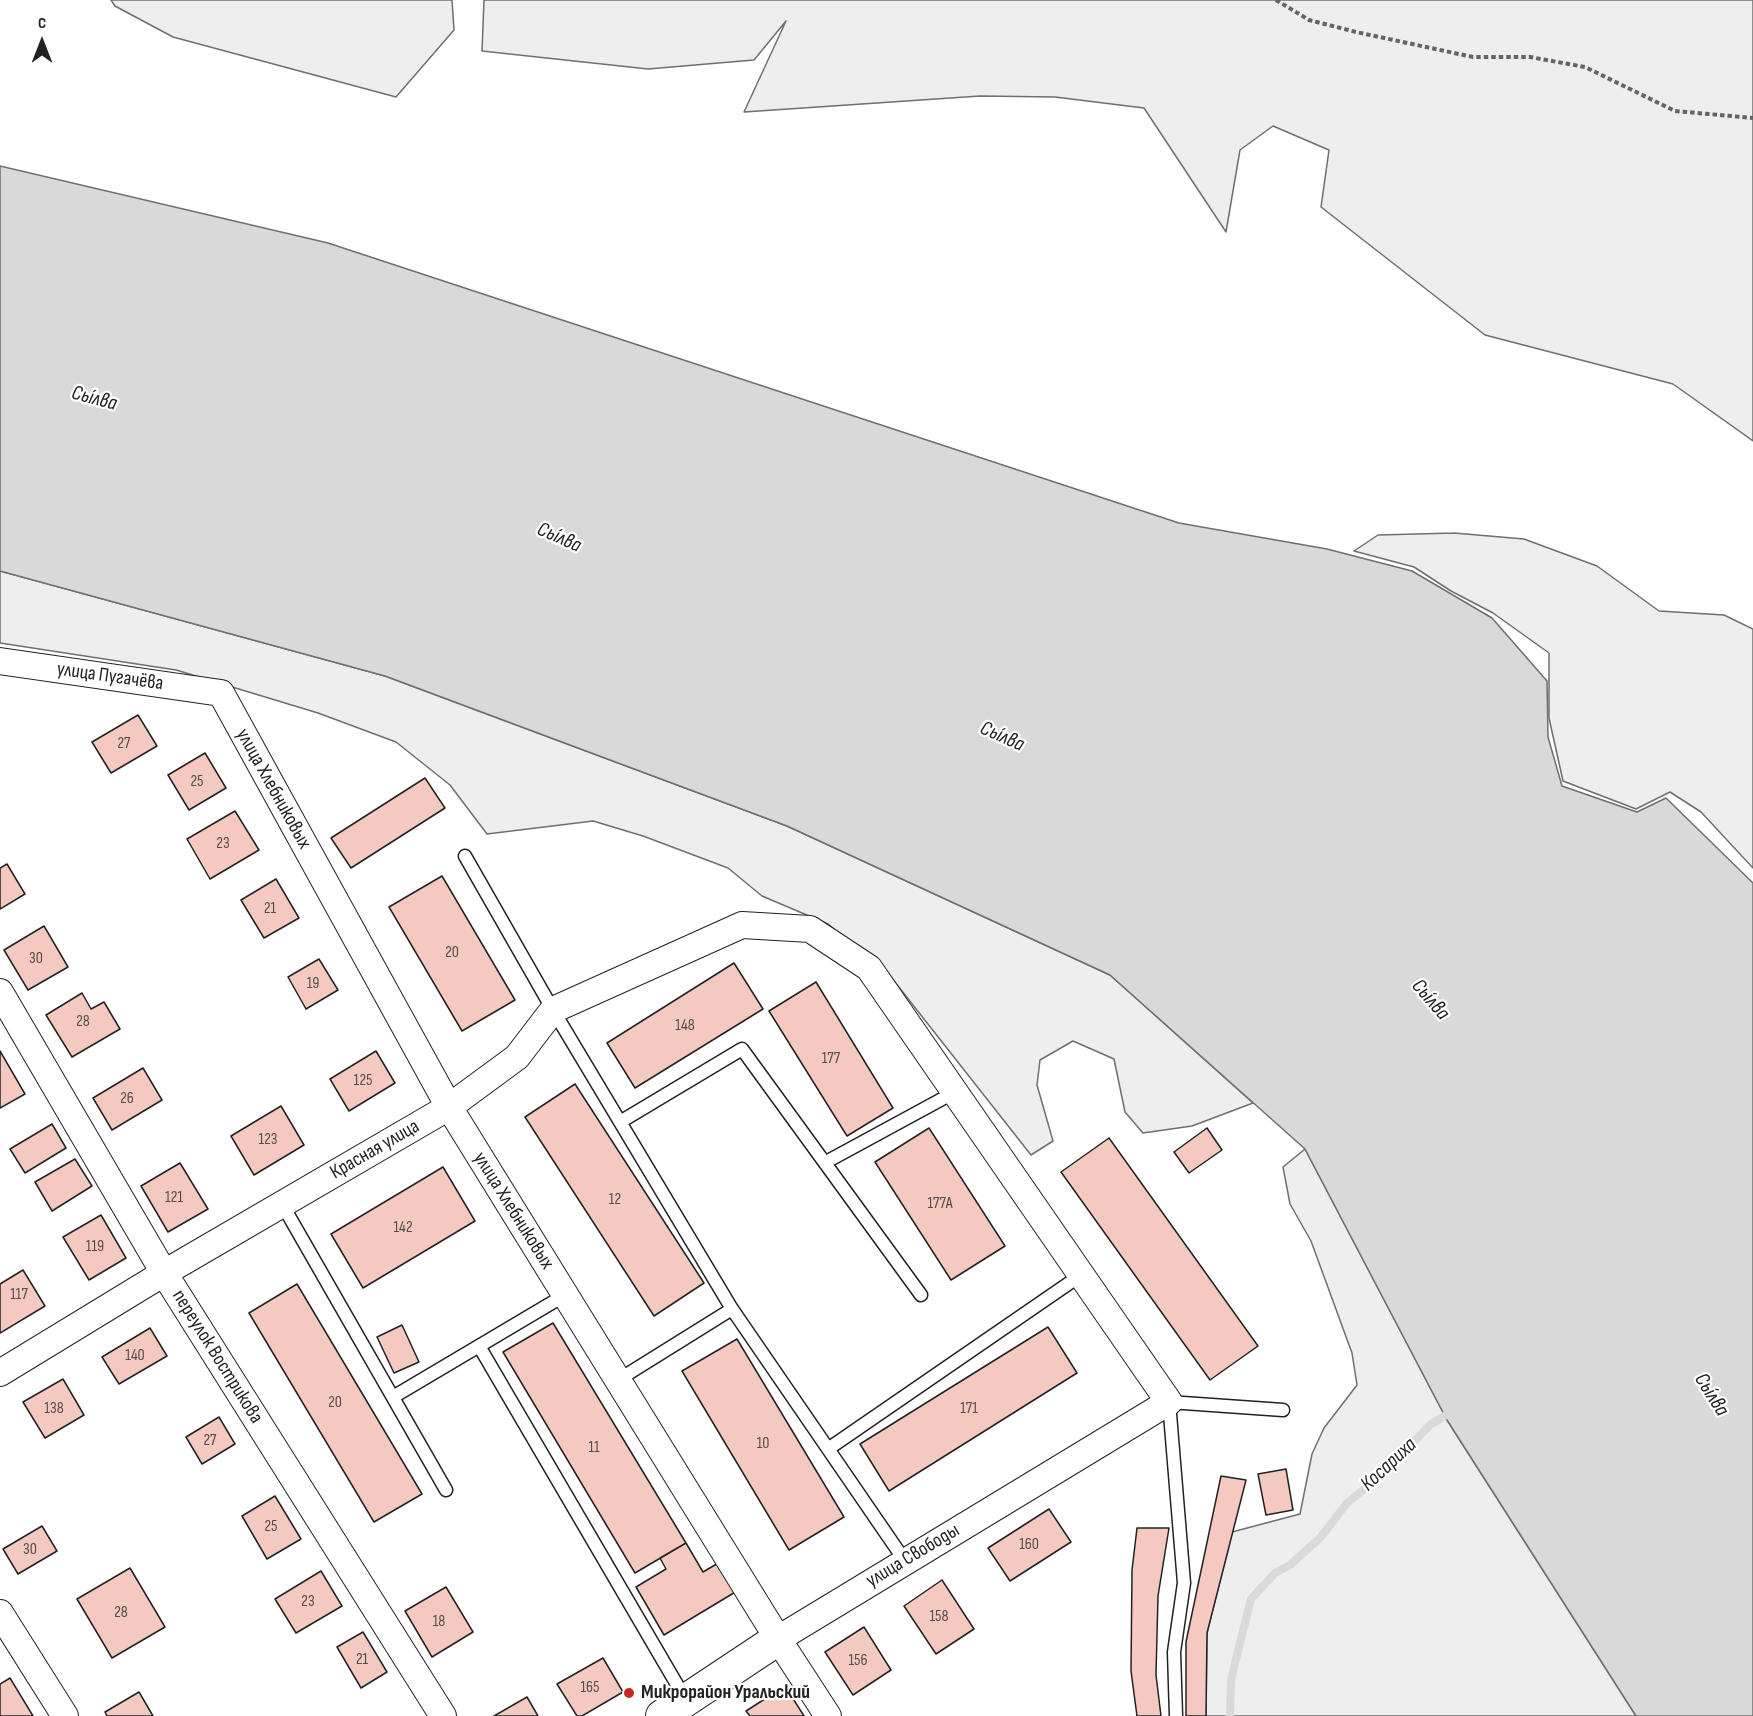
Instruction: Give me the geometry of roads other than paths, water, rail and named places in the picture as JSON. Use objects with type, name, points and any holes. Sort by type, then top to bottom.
[{"type":"street","name":"улица Пугачёва","points":[[0,661],[220,693]]},
{"type":"street","name":"улица Хлебниковых","points":[[220,693],[449,1107],[828,1716]]},
{"type":"street","name":"Красная улица","points":[[0,1373],[164,1273],[449,1107],[517,1057],[553,1010],[742,925],[810,930],[869,968],[955,1092]]},
{"type":"street","name":"переулок Вострикова","points":[[0,992],[164,1273],[443,1716]]},
{"type":"street","points":[[955,1092],[1168,1402]]},
{"type":"street","name":"улица Свободы","points":[[674,1708],[778,1639],[1168,1402]]},
{"type":"street","points":[[0,1613],[65,1716]]},
{"type":"lane","points":[[465,856],[553,1010],[732,1309],[905,1561]]},
{"type":"lane","points":[[620,1122],[742,1049],[921,1295]]},
{"type":"lane","points":[[826,1162],[955,1092]]},
{"type":"lane","points":[[282,1204],[446,1490]]},
{"type":"lane","points":[[828,1449],[1081,1275]]},
{"type":"lane","points":[[393,1397],[565,1295]]},
{"type":"lane","points":[[618,1380],[732,1309]]},
{"type":"lane","points":[[479,1346],[674,1708]]},
{"type":"lane","points":[[1176,1716],[1174,1652],[1184,1583],[1168,1402],[1283,1410]]},
{"type":"water","name":"Сы́лва","points":[[0,166],[328,243],[1179,523],[1327,549],[1412,571],[1492,618],[1547,681],[1548,737],[1562,786],[1637,812],[1666,798],[1753,883],[1753,1716],[1636,1716],[1447,1420],[1305,1149],[1110,975],[787,826],[385,676],[0,571]]},
{"type":"waterway","name":"Косариха","points":[[1230,1716],[1231,1681],[1251,1599],[1275,1573],[1290,1565],[1321,1537],[1347,1503],[1383,1474],[1430,1425],[1454,1410]]},
{"type":"place","name":"Микрорайон Уральский","points":[[629,1693]]}]
